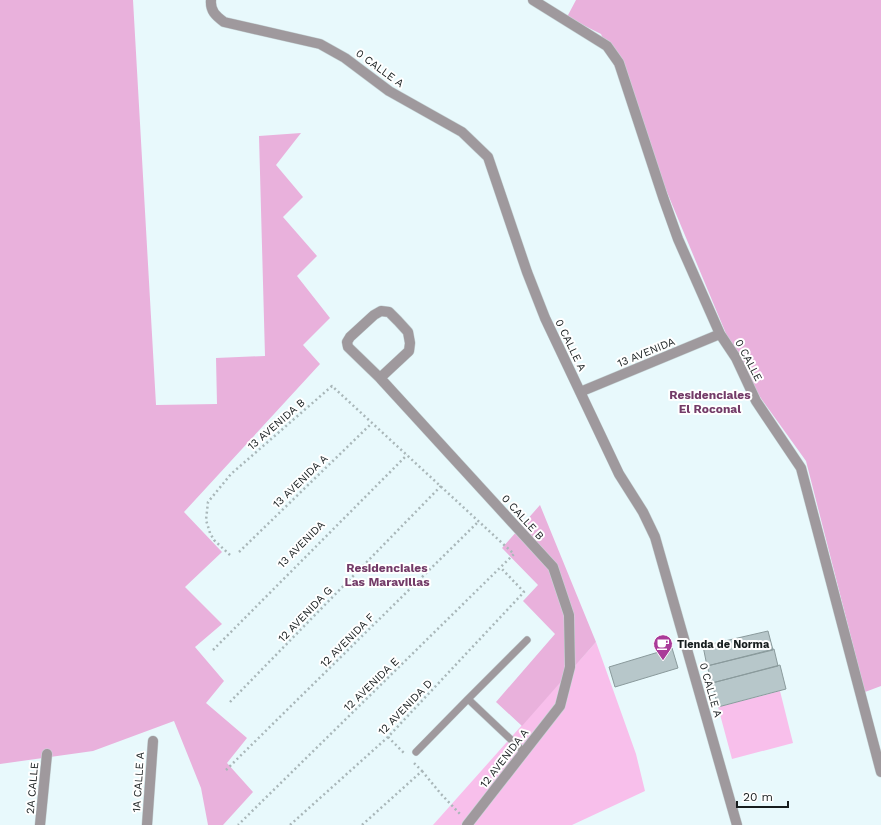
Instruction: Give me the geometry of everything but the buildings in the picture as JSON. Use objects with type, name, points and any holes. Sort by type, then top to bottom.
[{"type":"street","name":"0 CALLE A","points":[[211,0],[210,6],[215,15],[224,22],[320,44],[345,58],[389,91],[462,132],[488,157],[527,272],[545,318],[618,474],[643,512],[655,536],[737,825]]},
{"type":"street","name":"0 CALLE","points":[[533,0],[607,46],[619,63],[678,239],[720,334],[736,358],[756,401],[801,468],[881,772]]},
{"type":"street","name":"0 CALLE B","points":[[380,378],[409,351],[410,343],[408,332],[390,312],[381,311],[374,315],[350,337],[347,342],[348,347],[380,378],[553,567],[569,615],[570,667],[560,706]]},
{"type":"street","name":"13 AVENIDA","points":[[580,392],[720,334]]},
{"type":"street","name":"12 AVENIDA A","points":[[468,824],[560,706]]},
{"type":"street","name":"1A CALLE A","points":[[147,825],[153,741]]},
{"type":"street","name":"2A CALLE","points":[[40,825],[47,754]]},
{"type":"lane","points":[[416,752],[527,640]]},
{"type":"lane","points":[[468,699],[524,752]]},
{"type":"path","name":"13 AVENIDA B","points":[[230,555],[210,533],[206,520],[208,502],[231,474],[332,386],[372,423]]},
{"type":"path","points":[[372,423],[479,521]]},
{"type":"path","name":"13 AVENIDA A","points":[[239,552],[372,423]]},
{"type":"path","name":"13 AVENIDA","points":[[213,650],[407,455]]},
{"type":"path","name":"12 AVENIDA G","points":[[230,702],[441,486]]},
{"type":"path","name":"12 AVENIDA E","points":[[238,825],[514,554],[479,521]]},
{"type":"path","name":"12 AVENIDA F","points":[[226,770],[479,521]]},
{"type":"path","name":"12 AVENIDA D","points":[[290,825],[388,737],[524,592],[501,568]]},
{"type":"path","points":[[388,737],[409,758]]},
{"type":"path","points":[[413,762],[468,824]]},
{"type":"path","points":[[362,825],[422,771]]},
{"type":"shaded area","points":[[0,0],[133,0],[156,405],[217,404],[216,358],[265,356],[259,136],[301,133],[276,165],[303,197],[283,217],[317,256],[297,276],[330,318],[303,345],[320,364],[184,512],[222,552],[185,587],[222,624],[195,647],[224,681],[206,703],[247,738],[227,763],[253,792],[223,825],[208,825],[201,788],[174,721],[93,751],[0,764]]},
{"type":"shaded area","points":[[576,0],[881,0],[881,686],[865,692],[806,461],[742,372],[601,34],[567,17]]},
{"type":"shaded area","points":[[540,505],[596,642],[522,726],[496,702],[555,634],[523,601],[538,585],[502,548]]},
{"type":"shaded area","points":[[596,642],[636,754],[645,791],[572,825],[433,825]]},
{"type":"shaded area","points":[[780,691],[793,743],[732,759],[718,707]]},
{"type":"place","name":"Tienda de Norma","points":[[663,661]]},
{"type":"district","name":"Residenciales El Roconal","points":[[710,402]]},
{"type":"district","name":"Residenciales Las Maravillas","points":[[387,575]]}]
